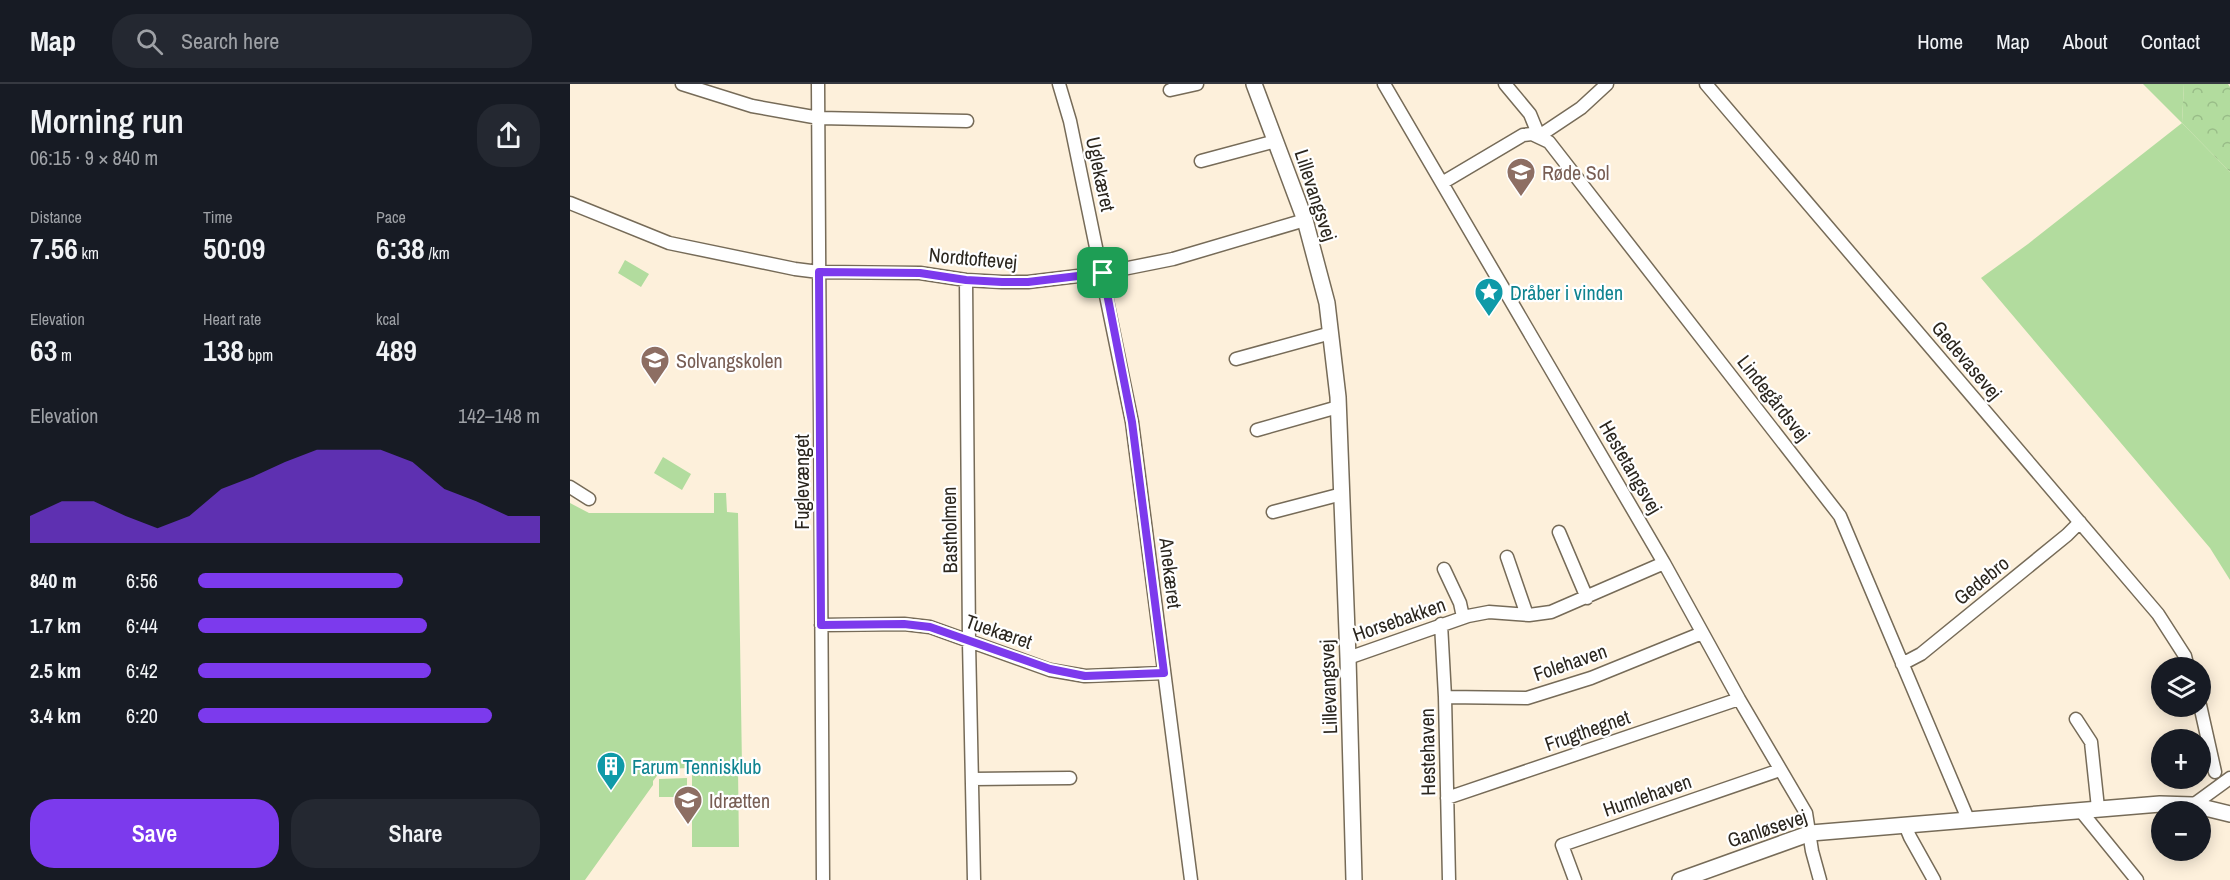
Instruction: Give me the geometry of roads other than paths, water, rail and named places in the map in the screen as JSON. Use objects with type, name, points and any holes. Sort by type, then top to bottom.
[{"type":"street","points":[[682,84],[752,106],[819,118],[967,121]]},
{"type":"street","name":"Fuglevænget","points":[[818,84],[823,880]]},
{"type":"street","name":"Uglekæret","points":[[1059,84],[1070,121],[1103,273]]},
{"type":"street","points":[[1170,90],[1197,84]]},
{"type":"street","name":"Lillevangsvej","points":[[1254,84],[1305,220],[1327,303],[1331,333],[1338,407],[1342,494],[1354,880]]},
{"type":"street","name":"Hestetangsvej","points":[[1384,84],[1664,563],[1739,699],[1806,813],[1811,833],[1812,851],[1820,880]]},
{"type":"street","points":[[1505,84],[1530,114],[1539,136]]},
{"type":"street","points":[[1442,183],[1522,135],[1539,136],[1581,108],[1607,84]]},
{"type":"street","name":"Gedevasevej","points":[[1707,84],[2158,614],[2185,657]]},
{"type":"street","name":"Lindegårdsvej","points":[[1539,136],[1549,142],[1831,501],[1840,516],[1968,819]]},
{"type":"street","name":"Lillevangsvej","points":[[1201,161],[1276,141]]},
{"type":"street","name":"Nordtoftevej","points":[[570,203],[669,243],[746,260],[819,272],[920,273],[966,280],[1028,282],[1103,273],[1173,260],[1305,220]]},
{"type":"street","name":"Anekæret","points":[[1103,273],[1132,422],[1191,880]]},
{"type":"street","name":"Bastholmen","points":[[966,280],[969,642],[974,880]]},
{"type":"street","points":[[1236,359],[1331,333]]},
{"type":"street","points":[[1257,430],[1338,407]]},
{"type":"street","points":[[570,487],[589,499]]},
{"type":"street","points":[[1273,512],[1342,494]]},
{"type":"street","name":"Gedebro","points":[[1902,664],[1921,654],[2080,522]]},
{"type":"street","points":[[1559,532],[1587,598]]},
{"type":"street","points":[[1507,557],[1527,615]]},
{"type":"street","name":"Horsebakken","points":[[1348,658],[1463,617],[1490,612],[1527,615],[1551,612],[1664,563]]},
{"type":"street","name":"Horsebakken","points":[[1444,569],[1460,603],[1463,617]]},
{"type":"street","name":"Tuekæret","points":[[821,625],[904,624],[930,627],[1050,669],[1085,676],[1164,673]]},
{"type":"street","name":"Hestehaven","points":[[1441,624],[1449,880]]},
{"type":"street","name":"Folehaven","points":[[1445,697],[1527,698],[1591,678],[1702,633]]},
{"type":"street","name":"Frugthegnet","points":[[1447,798],[1739,699]]},
{"type":"street","points":[[2203,717],[2215,772]]},
{"type":"street","points":[[2076,719],[2091,742],[2098,808]]},
{"type":"street","name":"Humlehaven","points":[[1575,880],[1562,845],[1780,770]]},
{"type":"street","points":[[973,779],[1070,778]]},
{"type":"street","points":[[2198,801],[2230,778]]},
{"type":"street","name":"Ganløsevej","points":[[1680,880],[1811,833],[2151,805]]},
{"type":"street","name":"Ganløsevej","points":[[2211,809],[2230,814]]},
{"type":"street","points":[[2080,810],[2137,880]]},
{"type":"street","points":[[1905,825],[1934,880]]},
{"type":"place","name":"Røde Sol","points":[[1521,198]]},
{"type":"place","name":"Dråber i vinden","points":[[1489,318]]},
{"type":"place","name":"Solvangskolen","points":[[655,386]]},
{"type":"place","name":"Farum Tennisklub","points":[[611,792]]},
{"type":"place","name":"Idrætten","points":[[688,826]]}]
